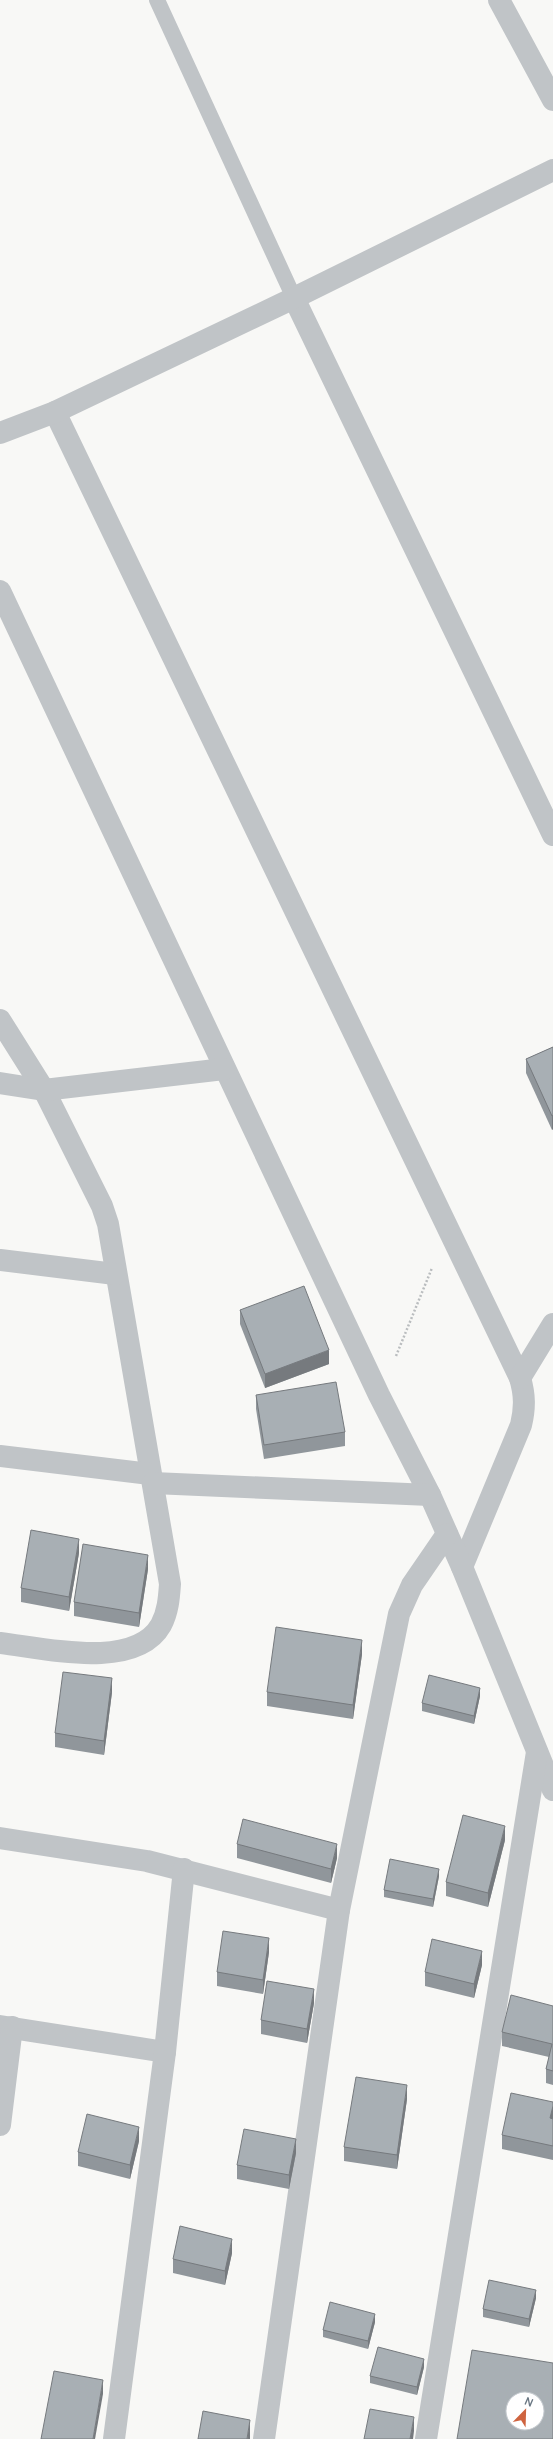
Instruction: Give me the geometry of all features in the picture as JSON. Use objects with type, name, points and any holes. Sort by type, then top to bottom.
[{"type":"street","points":[[499,0],[553,100]]},
{"type":"street","points":[[0,434],[54,412],[294,298],[553,170]]},
{"type":"street","points":[[294,298],[553,835]]},
{"type":"street","points":[[54,412],[520,1378],[525,1395],[525,1410],[521,1425],[462,1567]]},
{"type":"street","points":[[0,591],[379,1395],[430,1495],[462,1567],[553,1790]]},
{"type":"street","points":[[0,1020],[44,1090],[102,1206],[108,1224],[115,1274],[170,1584],[168,1607],[161,1626],[144,1642],[124,1651],[87,1654],[0,1643]]},
{"type":"street","points":[[0,1083],[44,1090],[224,1069]]},
{"type":"street","points":[[0,1260],[115,1274]]},
{"type":"street","points":[[520,1378],[553,1324]]},
{"type":"street","points":[[0,1456],[152,1479],[430,1495]]},
{"type":"street","points":[[264,2439],[339,1910],[399,1614],[412,1585],[447,1534]]},
{"type":"street","points":[[426,2439],[537,1752]]},
{"type":"street","points":[[0,1838],[116,1855],[184,1869],[339,1910]]},
{"type":"street","points":[[114,2439],[165,2052],[184,1869]]},
{"type":"street","points":[[0,2125],[6,2027],[165,2052]]},
{"type":"lane","points":[[157,0],[294,298]]},
{"type":"path","points":[[379,1395],[448,1229]]},
{"type":"building","points":[[553,1047],[553,1115],[552,1116],[526,1059]]},
{"type":"building","points":[[304,1286],[329,1350],[265,1374],[240,1310]]},
{"type":"building","points":[[336,1382],[345,1432],[264,1445],[256,1395]]},
{"type":"building","points":[[31,1530],[79,1539],[69,1597],[21,1588]]},
{"type":"building","points":[[83,1544],[148,1555],[139,1613],[74,1602]]},
{"type":"building","points":[[276,1627],[362,1640],[353,1705],[267,1692]]},
{"type":"building","points":[[63,1672],[112,1678],[104,1741],[55,1733]]},
{"type":"building","points":[[429,1675],[480,1688],[474,1716],[422,1703]]},
{"type":"building","points":[[463,1815],[505,1826],[488,1893],[446,1882]]},
{"type":"building","points":[[243,1819],[337,1844],[331,1869],[237,1844]]},
{"type":"building","points":[[390,1859],[439,1869],[433,1899],[384,1890]]},
{"type":"building","points":[[223,1931],[269,1938],[263,1980],[217,1972]]},
{"type":"building","points":[[432,1939],[482,1951],[474,1984],[425,1972]]},
{"type":"building","points":[[267,1981],[314,1989],[307,2029],[261,2020]]},
{"type":"building","points":[[511,1995],[553,2006],[553,2071],[546,2069],[552,2044],[502,2032]]},
{"type":"building","points":[[356,2077],[407,2085],[397,2155],[344,2147]]},
{"type":"building","points":[[511,2093],[553,2102],[550,2118],[553,2119],[553,2146],[502,2135]]},
{"type":"building","points":[[87,2114],[139,2127],[130,2165],[78,2152]]},
{"type":"building","points":[[244,2129],[296,2139],[289,2175],[237,2165]]},
{"type":"building","points":[[180,2226],[232,2239],[225,2271],[173,2259]]},
{"type":"building","points":[[489,2280],[536,2290],[529,2319],[483,2309]]},
{"type":"building","points":[[330,2302],[375,2314],[368,2341],[323,2330]]},
{"type":"building","points":[[378,2347],[424,2359],[417,2387],[370,2376]]},
{"type":"building","points":[[472,2350],[553,2363],[553,2439],[457,2439]]},
{"type":"building","points":[[54,2371],[103,2380],[93,2439],[41,2439]]},
{"type":"building","points":[[370,2409],[414,2417],[410,2439],[364,2439]]},
{"type":"building","points":[[203,2411],[250,2420],[247,2439],[198,2439]]}]
